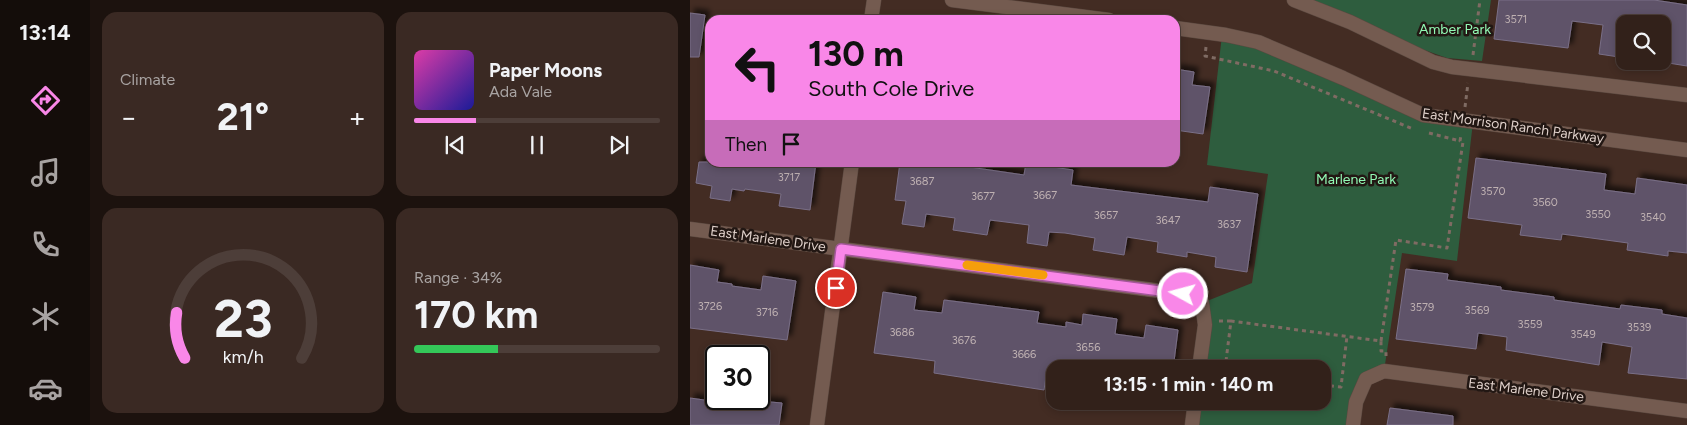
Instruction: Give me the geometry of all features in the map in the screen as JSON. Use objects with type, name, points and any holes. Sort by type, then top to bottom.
[{"type":"street","points":[[872,15],[874,0]]},
{"type":"street","points":[[952,0],[1070,15]]},
{"type":"street","points":[[1294,0],[1350,22],[1433,62],[1687,95]]},
{"type":"street","name":"East Morrison Ranch Parkway","points":[[1180,29],[1258,42],[1423,115],[1687,150]]},
{"type":"street","points":[[817,425],[851,167]]},
{"type":"street","name":"East Marlene Drive","points":[[690,229],[1183,294],[1202,303],[1205,325],[1201,360]]},
{"type":"street","name":"East Marlene Drive","points":[[1353,425],[1356,402],[1366,378],[1384,371],[1687,411]]},
{"type":"street","points":[[1192,425],[1194,410]]},
{"type":"path","points":[[1384,371],[1386,352],[1381,351],[1381,341],[1396,240],[1447,248],[1463,142],[1460,141],[1480,0]]},
{"type":"path","points":[[1207,32],[1205,56],[1274,71],[1418,130]]},
{"type":"path","points":[[1426,133],[1460,141]]},
{"type":"path","points":[[1226,360],[1231,321],[1381,341]]},
{"type":"path","points":[[1331,386],[1340,387],[1348,336]]},
{"type":"green space","name":"Amber Park","points":[[1311,0],[1491,0],[1482,61],[1447,58],[1399,41]]},
{"type":"green space","name":"Marlene Park","points":[[1222,35],[1423,115],[1473,122],[1457,261],[1402,253],[1384,371],[1366,379],[1353,425],[1192,425],[1194,410],[1331,410],[1331,360],[1200,360],[1202,303],[1252,283],[1268,174],[1207,165]]},
{"type":"building","points":[[1499,0],[1654,0],[1687,5],[1687,66],[1671,63],[1671,15],[1616,15],[1616,57],[1599,54],[1603,25],[1572,21],[1568,48],[1494,39]]},
{"type":"building","points":[[690,13],[705,15],[699,57],[690,57]]},
{"type":"building","points":[[1180,70],[1194,72],[1192,85],[1210,87],[1203,134],[1180,131]]},
{"type":"building","points":[[1476,158],[1606,174],[1604,190],[1635,194],[1637,178],[1687,185],[1687,253],[1668,251],[1668,256],[1627,250],[1628,243],[1562,234],[1561,240],[1520,235],[1522,225],[1468,218]]},
{"type":"building","points":[[699,162],[705,162],[705,167],[815,167],[810,210],[779,206],[781,194],[745,189],[744,191],[732,189],[730,201],[710,198],[712,186],[696,183]]},
{"type":"building","points":[[899,167],[969,167],[1024,175],[1025,167],[1053,167],[1073,170],[1071,185],[1208,202],[1210,187],[1258,194],[1247,272],[1215,267],[1216,257],[1187,252],[1187,257],[1157,252],[1158,242],[1127,237],[1124,255],[1093,250],[1095,238],[1065,233],[1049,232],[1047,246],[1027,243],[1029,225],[990,220],[987,235],[953,230],[955,218],[926,214],[924,227],[902,224],[906,201],[895,200]]},
{"type":"building","points":[[690,265],[719,270],[717,282],[732,284],[732,286],[761,290],[763,276],[796,281],[787,340],[690,328]]},
{"type":"building","points":[[1406,269],[1448,274],[1447,280],[1501,287],[1501,290],[1554,297],[1554,300],[1620,309],[1621,305],[1662,310],[1662,314],[1687,318],[1687,379],[1628,373],[1632,347],[1602,342],[1599,365],[1506,350],[1507,337],[1478,333],[1476,349],[1396,339]]},
{"type":"building","points":[[883,292],[916,297],[914,310],[942,313],[944,300],[1039,312],[1037,323],[1066,327],[1066,322],[1082,325],[1083,314],[1117,319],[1115,334],[1144,338],[1146,325],[1178,330],[1174,360],[1046,360],[1044,390],[934,373],[935,361],[874,353]]},
{"type":"building","points":[[690,398],[705,400],[705,410],[770,410],[770,402],[782,403],[779,425],[690,425]]},
{"type":"building","points":[[1390,408],[1453,416],[1453,425],[1387,425]]},
{"type":"slow traffic","points":[[967,265],[1043,275]]},
{"type":"route","points":[[836,288],[841,249],[1183,294]]}]
